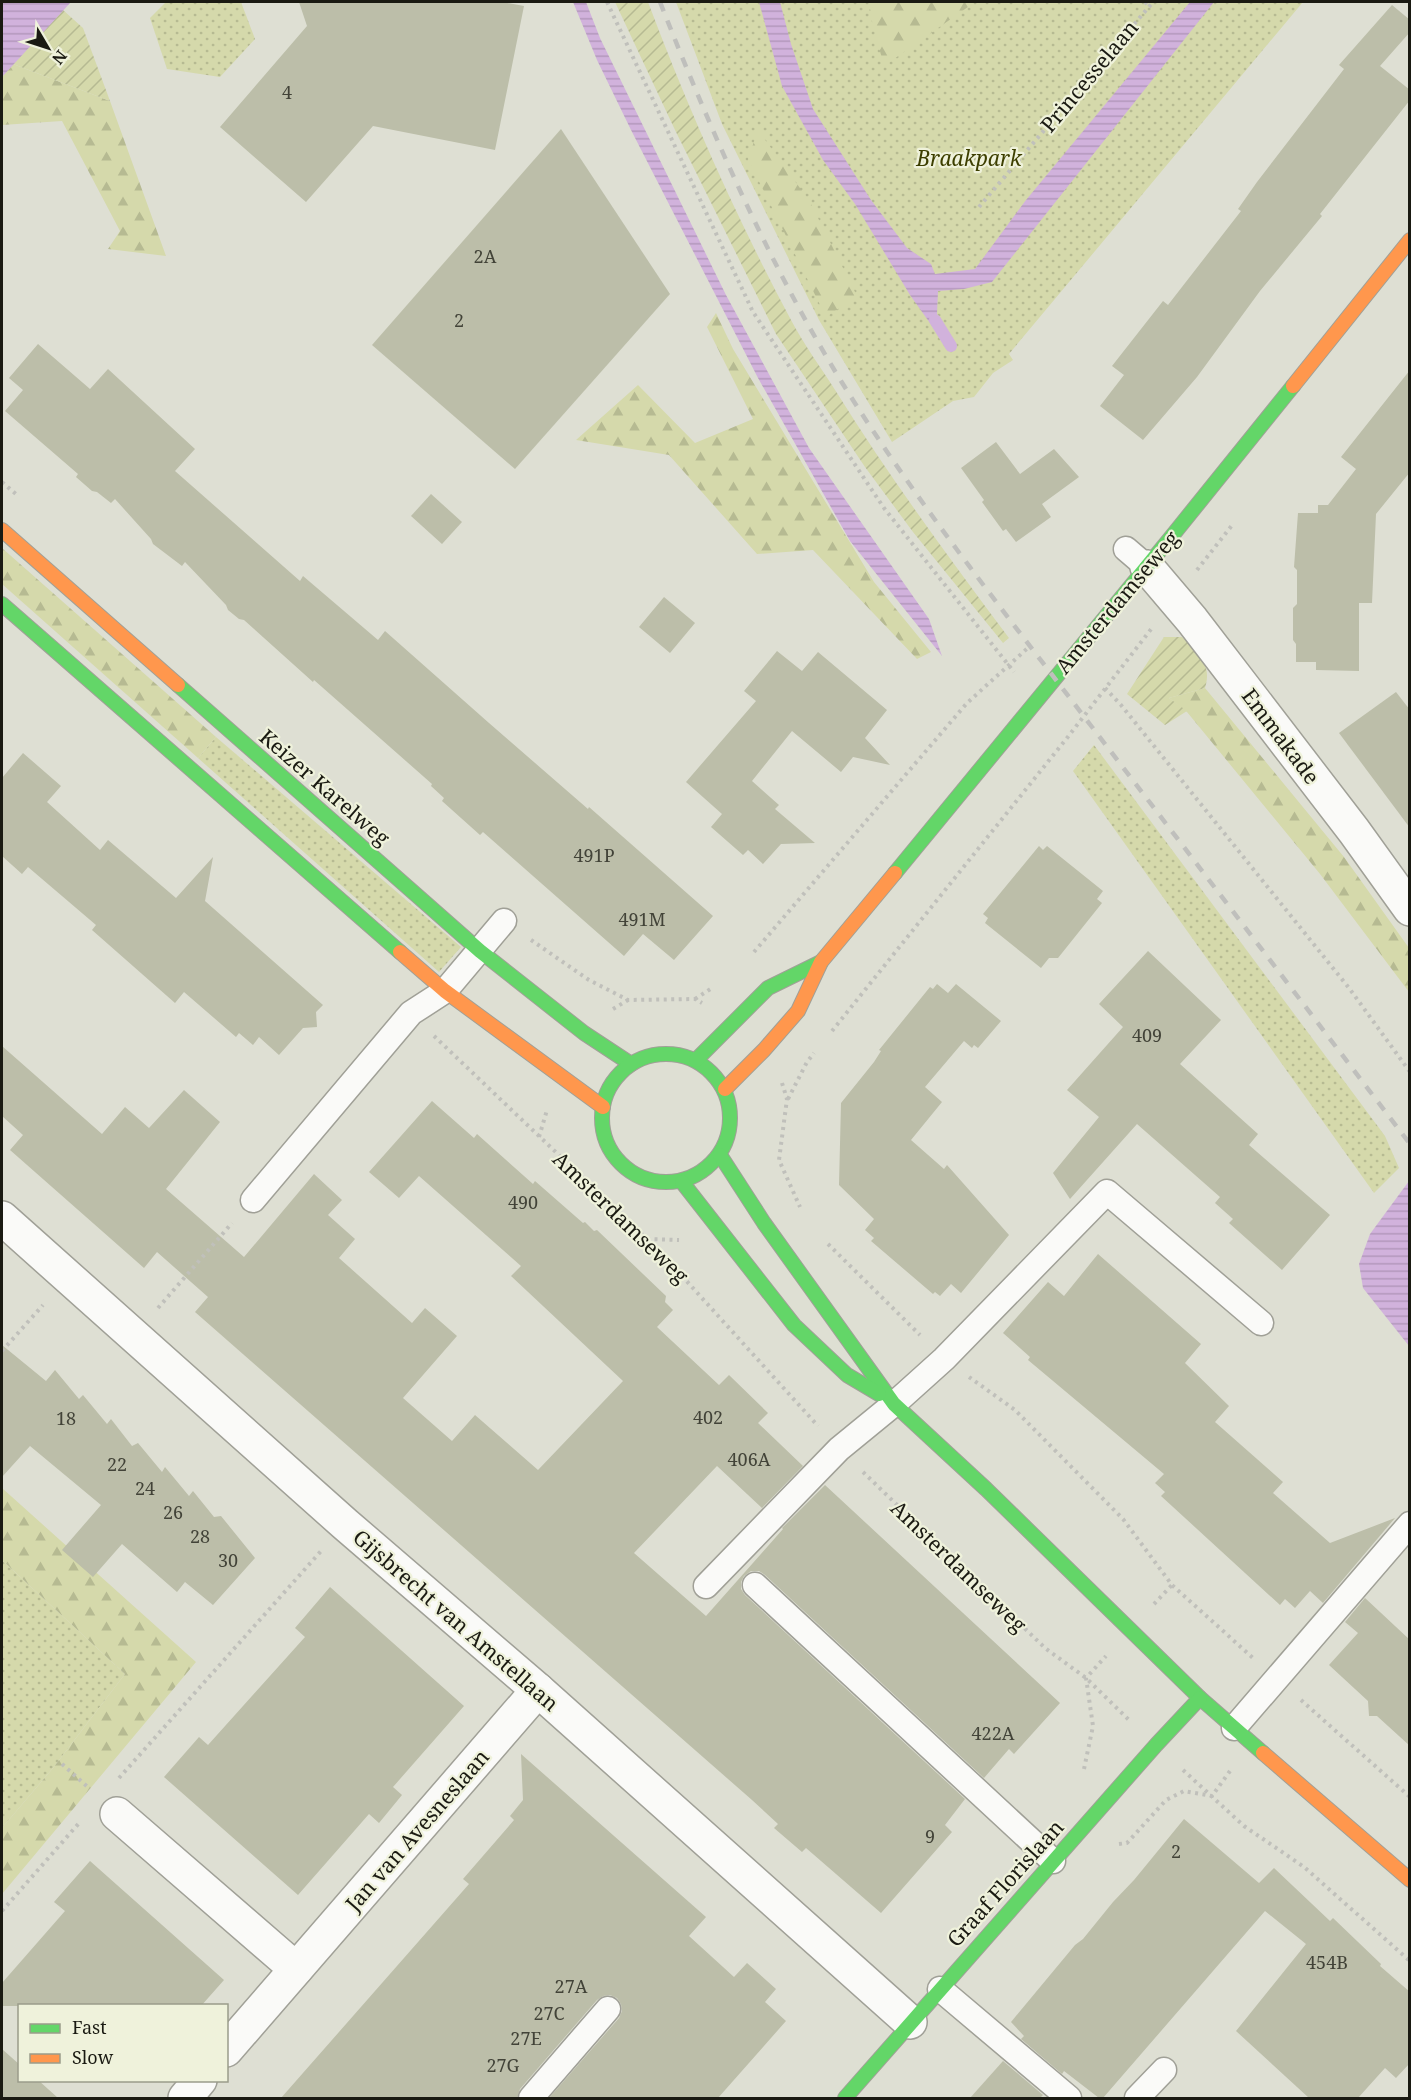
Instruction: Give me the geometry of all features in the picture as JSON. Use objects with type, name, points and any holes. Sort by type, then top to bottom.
[{"type":"main road","name":"Amsterdamseweg","points":[[725,1089],[764,1050],[798,1011],[821,962],[1137,558],[1410,240]]},
{"type":"main road","name":"Keizer Karelweg","points":[[2,530],[480,951],[584,1033],[631,1064]]},
{"type":"main road","points":[[2,604],[445,991],[603,1107]]},
{"type":"main road","name":"Amsterdamseweg","points":[[696,1060],[768,988],[821,962]]},
{"type":"main road","points":[[662,1053],[696,1060],[712,1071],[725,1089],[732,1122],[720,1155],[703,1172],[682,1182],[656,1183],[632,1174],[614,1156],[603,1132],[603,1107],[612,1082],[631,1064],[662,1053]]},
{"type":"main road","points":[[720,1155],[764,1223],[894,1404]]},
{"type":"main road","points":[[682,1182],[794,1325],[847,1375],[894,1404],[986,1489],[1200,1698],[1410,1880]]},
{"type":"main road","name":"Graaf Florislaan","points":[[845,2098],[1155,1745],[1200,1698]]},
{"type":"street","name":"Emmakade","points":[[1137,558],[1175,598],[1354,831],[1410,909]]},
{"type":"street","name":"Gijsbrecht van Amstellaan","points":[[2,1218],[345,1524],[538,1690],[910,2022]]},
{"type":"street","name":"Jan van Avesneslaan","points":[[228,2048],[538,1690]]},
{"type":"street","points":[[101,1815],[296,1969]]},
{"type":"street","points":[[185,2098],[198,2082]]},
{"type":"lane","points":[[253,1200],[411,1013],[445,991],[504,921]]},
{"type":"lane","points":[[706,1586],[839,1449],[944,1359],[1107,1191],[1262,1323]]},
{"type":"lane","points":[[1243,1735],[1276,1678],[1410,1524]]},
{"type":"lane","points":[[755,1585],[1058,1856]]},
{"type":"lane","points":[[940,1989],[1069,2098]]},
{"type":"lane","points":[[531,2098],[608,2009]]},
{"type":"lane","points":[[1137,2098],[1164,2070]]},
{"type":"path","points":[[607,2],[753,312],[884,508],[1008,665],[967,703],[754,953]]},
{"type":"path","points":[[1145,2],[1149,6]]},
{"type":"path","name":"Princesselaan","points":[[979,207],[1153,2]]},
{"type":"path","points":[[830,1034],[1067,738],[1175,598]]},
{"type":"path","points":[[1105,688],[1349,988],[1404,1067],[1410,1072]]},
{"type":"path","points":[[695,999],[718,984]]},
{"type":"path","points":[[787,1099],[815,1052]]},
{"type":"path","name":"Amsterdamseweg","points":[[539,1138],[647,1239],[839,1449],[1045,1648],[1086,1678],[1244,1826],[1304,1867],[1410,1961]]},
{"type":"path","points":[[134,1336],[253,1200]]},
{"type":"path","points":[[2,1351],[67,1277]]},
{"type":"path","points":[[116,1781],[345,1524]]},
{"type":"path","points":[[1082,1777],[1093,1726],[1086,1678],[1172,1585]]},
{"type":"path","points":[[1276,1678],[1410,1797]]},
{"type":"path","points":[[1058,1856],[1127,1843],[1166,1800],[1184,1791],[1212,1796],[1243,1735]]},
{"type":"path","points":[[2,1911],[101,1815]]},
{"type":"green space","points":[[166,2],[241,2],[255,39],[220,77],[167,69],[150,18]]},
{"type":"green space","points":[[615,2],[648,2],[714,163],[796,329],[899,487],[1009,638],[1003,643],[913,532],[865,467],[776,334],[675,130]]},
{"type":"green space","name":"Braakpark","points":[[676,2],[1303,2],[1009,354],[1013,360],[993,373],[974,397],[953,401],[892,442],[819,320],[722,124]]},
{"type":"green space","points":[[879,2],[975,2],[884,66],[869,10]]},
{"type":"green space","points":[[63,10],[83,28],[110,101],[13,64]]},
{"type":"green space","points":[[13,64],[110,101],[166,256],[108,249],[120,231],[62,121],[2,125],[2,77]]},
{"type":"green space","points":[[758,130],[810,202],[857,296],[826,317],[748,159]]},
{"type":"green space","points":[[716,313],[733,349],[874,582],[931,652],[917,659],[813,550],[757,554],[669,455],[576,440],[638,385],[695,443],[753,419],[707,327]]},
{"type":"green space","points":[[2,548],[216,737],[198,758],[2,584]]},
{"type":"green space","points":[[1164,637],[1182,637],[1202,660],[1207,672],[1205,688],[1169,698],[1187,711],[1165,725],[1127,694]]},
{"type":"green space","points":[[1205,688],[1344,857],[1409,948],[1409,992],[1320,874],[1187,712],[1169,698]]},
{"type":"green space","points":[[216,737],[461,947],[439,972],[198,758]]},
{"type":"green space","points":[[1094,745],[1385,1136],[1399,1168],[1374,1193],[1073,771]]},
{"type":"green space","points":[[2,1488],[196,1662],[2,1894],[2,1828],[53,1768],[125,1674],[2,1560]]},
{"type":"green space","points":[[2,1560],[125,1674],[53,1768],[2,1828]]},
{"type":"shaded area","points":[[2,2],[71,2],[2,77]]},
{"type":"shaded area","points":[[573,2],[586,2],[600,38],[726,295],[809,448],[929,619],[942,656],[850,541],[758,378],[631,130],[597,60]]},
{"type":"shaded area","points":[[759,2],[780,2],[791,44],[813,109],[871,200],[907,248],[931,264],[935,274],[975,269],[1026,200],[1190,2],[1214,2],[992,282],[964,289],[938,291],[937,314],[947,333],[937,333],[910,295],[855,204],[823,160],[782,86]]},
{"type":"shaded area","points":[[1409,1181],[1409,1346],[1363,1288],[1359,1264],[1370,1234]]},
{"type":"building","points":[[299,2],[502,2],[524,6],[495,150],[373,126],[306,202],[220,127],[307,26]]},
{"type":"building","points":[[1392,5],[1410,20],[1410,32],[1380,66],[1410,90],[1410,100],[1320,214],[1322,216],[1260,291],[1197,377],[1143,440],[1100,406],[1124,375],[1112,366],[1163,301],[1168,305],[1241,211],[1238,209],[1257,182],[1344,69],[1339,65]]},
{"type":"building","points":[[561,129],[670,294],[515,469],[372,345]]},
{"type":"building","points":[[38,344],[90,389],[108,369],[195,449],[175,471],[300,581],[303,576],[378,640],[385,631],[713,916],[674,960],[643,934],[624,956],[483,832],[480,835],[442,801],[444,798],[431,786],[432,784],[314,680],[313,682],[244,620],[239,619],[228,610],[226,605],[185,562],[182,566],[153,544],[115,499],[111,503],[97,492],[92,491],[76,477],[78,474],[5,411],[23,390],[9,378]]},
{"type":"building","points":[[1410,370],[1410,472],[1376,514],[1372,603],[1359,603],[1359,671],[1316,670],[1316,662],[1296,662],[1296,644],[1293,640],[1293,608],[1297,604],[1297,570],[1294,567],[1298,513],[1318,513],[1318,505],[1328,505],[1356,469],[1341,457]]},
{"type":"building","points":[[996,442],[1020,474],[1054,449],[1079,477],[1042,504],[1051,517],[1016,542],[1006,529],[1003,531],[961,468]]},
{"type":"building","points":[[431,494],[462,522],[442,544],[411,516]]},
{"type":"building","points":[[664,597],[695,623],[670,653],[639,627]]},
{"type":"building","points":[[777,651],[802,671],[818,652],[887,710],[865,738],[890,765],[853,757],[841,772],[792,731],[752,781],[779,805],[775,809],[815,843],[781,844],[763,864],[748,850],[743,855],[711,827],[722,814],[686,782],[756,701],[744,691]]},
{"type":"building","points":[[1396,692],[1410,710],[1410,828],[1339,733]]},
{"type":"building","points":[[23,753],[61,786],[47,802],[100,850],[108,840],[176,898],[213,857],[205,901],[323,1005],[316,1012],[317,1027],[303,1028],[279,1055],[259,1037],[253,1045],[239,1033],[236,1037],[184,992],[175,1003],[92,930],[96,925],[28,867],[22,874],[2,856],[2,778]]},
{"type":"building","points":[[1039,846],[1043,850],[1047,846],[1103,891],[1097,899],[1102,903],[1058,958],[1049,958],[1041,968],[985,923],[988,918],[983,914]]},
{"type":"building","points":[[1148,951],[1221,1020],[1180,1064],[1258,1134],[1249,1145],[1330,1215],[1282,1270],[1229,1223],[1233,1219],[1215,1203],[1220,1197],[1137,1124],[1070,1199],[1053,1173],[1099,1117],[1067,1090],[1123,1027],[1099,1004]]},
{"type":"building","points":[[937,984],[948,993],[956,984],[1001,1021],[978,1048],[974,1045],[972,1048],[964,1041],[925,1087],[942,1102],[911,1140],[944,1169],[947,1165],[1009,1235],[961,1293],[951,1284],[940,1296],[935,1292],[933,1294],[871,1241],[874,1238],[865,1230],[874,1219],[839,1185],[841,1103],[874,1062],[881,1051],[879,1050],[930,987],[933,989]]},
{"type":"building","points":[[2,1046],[102,1134],[125,1107],[149,1128],[184,1090],[220,1122],[166,1189],[244,1257],[314,1174],[342,1200],[328,1215],[355,1239],[339,1258],[412,1323],[425,1308],[457,1336],[403,1398],[452,1441],[475,1415],[538,1470],[623,1381],[511,1276],[521,1266],[419,1176],[399,1198],[369,1172],[432,1101],[474,1138],[477,1134],[533,1184],[535,1181],[583,1223],[585,1222],[594,1231],[597,1230],[666,1296],[665,1302],[673,1310],[657,1327],[719,1385],[729,1375],[768,1413],[758,1423],[803,1466],[762,1508],[717,1466],[634,1553],[706,1616],[782,1528],[825,1485],[1060,1703],[1014,1754],[1009,1749],[984,1778],[765,1575],[759,1571],[751,1571],[744,1576],[741,1589],[745,1595],[965,1799],[945,1825],[952,1832],[881,1913],[806,1848],[802,1852],[774,1828],[778,1824],[752,1800],[195,1312],[208,1297],[157,1252],[144,1268],[10,1150],[23,1135],[2,1116]]},
{"type":"building","points":[[1098,1254],[1201,1344],[1185,1363],[1229,1406],[1215,1422],[1283,1482],[1273,1493],[1330,1543],[1395,1518],[1323,1603],[1310,1591],[1295,1608],[1285,1599],[1280,1605],[1161,1496],[1165,1492],[1155,1483],[1164,1474],[1028,1360],[1030,1357],[1003,1333],[1048,1282],[1064,1296]]},
{"type":"building","points":[[2,1345],[46,1381],[55,1370],[79,1399],[83,1395],[107,1424],[111,1419],[132,1446],[138,1443],[162,1472],[165,1467],[189,1496],[193,1491],[214,1517],[221,1516],[255,1558],[213,1605],[185,1582],[177,1592],[122,1544],[93,1577],[62,1550],[101,1505],[30,1446],[2,1477]]},
{"type":"building","points":[[330,1587],[464,1706],[393,1787],[402,1795],[379,1823],[369,1814],[298,1895],[164,1777],[199,1737],[208,1745],[305,1637],[295,1628]]},
{"type":"building","points":[[1365,1598],[1410,1640],[1410,1746],[1377,1716],[1369,1716],[1368,1701],[1329,1665],[1358,1633],[1345,1622]]},
{"type":"building","points":[[521,1754],[706,1917],[689,1936],[734,1977],[747,1963],[776,1989],[765,2002],[786,2021],[718,2098],[549,2098],[619,2018],[622,2011],[621,2004],[617,1998],[610,1995],[597,2000],[520,2089],[517,2098],[281,2098],[469,1884],[463,1879],[514,1820],[510,1816],[523,1800]]},
{"type":"building","points":[[1184,1819],[1259,1883],[1274,1868],[1330,1921],[1333,1918],[1381,1964],[1380,1966],[1410,1992],[1410,2063],[1396,2078],[1385,2068],[1358,2098],[1309,2098],[1236,2031],[1306,1944],[1265,1911],[1103,2098],[1099,2098],[1064,2071],[1062,2074],[1021,2039],[1024,2036],[1011,2022]]},
{"type":"building","points":[[90,1861],[224,1980],[203,2004],[18,2004],[18,2006],[2,2006],[2,1983],[65,1911],[54,1902]]},
{"type":"building","points":[[2,2049],[18,2063],[18,2082],[40,2082],[58,2098],[2,2098]]},
{"type":"building","points":[[1003,2061],[1043,2095],[1040,2098],[970,2098]]},
{"type":"waterway","points":[[935,320],[951,346]]},
{"type":"railway","points":[[660,2],[720,147],[765,243],[814,336],[870,426],[962,557],[1410,1144]]},
{"type":"traffic: fast","points":[[895,873],[1293,386]]},
{"type":"traffic: fast","points":[[2,604],[400,952]]},
{"type":"traffic: fast","points":[[178,685],[480,951],[584,1033],[631,1064]]},
{"type":"traffic: fast","points":[[696,1060],[768,988],[821,962]]},
{"type":"traffic: fast","points":[[666,1054],[691,1059],[711,1073],[725,1093],[730,1118],[725,1143],[711,1163],[691,1177],[666,1182],[641,1177],[621,1163],[607,1143],[602,1118],[607,1093],[621,1073],[641,1059],[666,1054]]},
{"type":"traffic: fast","points":[[720,1155],[764,1223],[894,1404],[986,1489],[1200,1698],[1263,1753]]},
{"type":"traffic: fast","points":[[682,1182],[794,1325],[847,1375],[879,1394]]},
{"type":"traffic: fast","points":[[845,2098],[1200,1698]]},
{"type":"traffic: slow","points":[[1293,386],[1410,240]]},
{"type":"traffic: slow","points":[[2,530],[178,685]]},
{"type":"traffic: slow","points":[[725,1089],[764,1050],[798,1011],[821,962],[895,873]]},
{"type":"traffic: slow","points":[[400,952],[445,991],[603,1107]]},
{"type":"traffic: slow","points":[[1263,1753],[1410,1880]]}]
